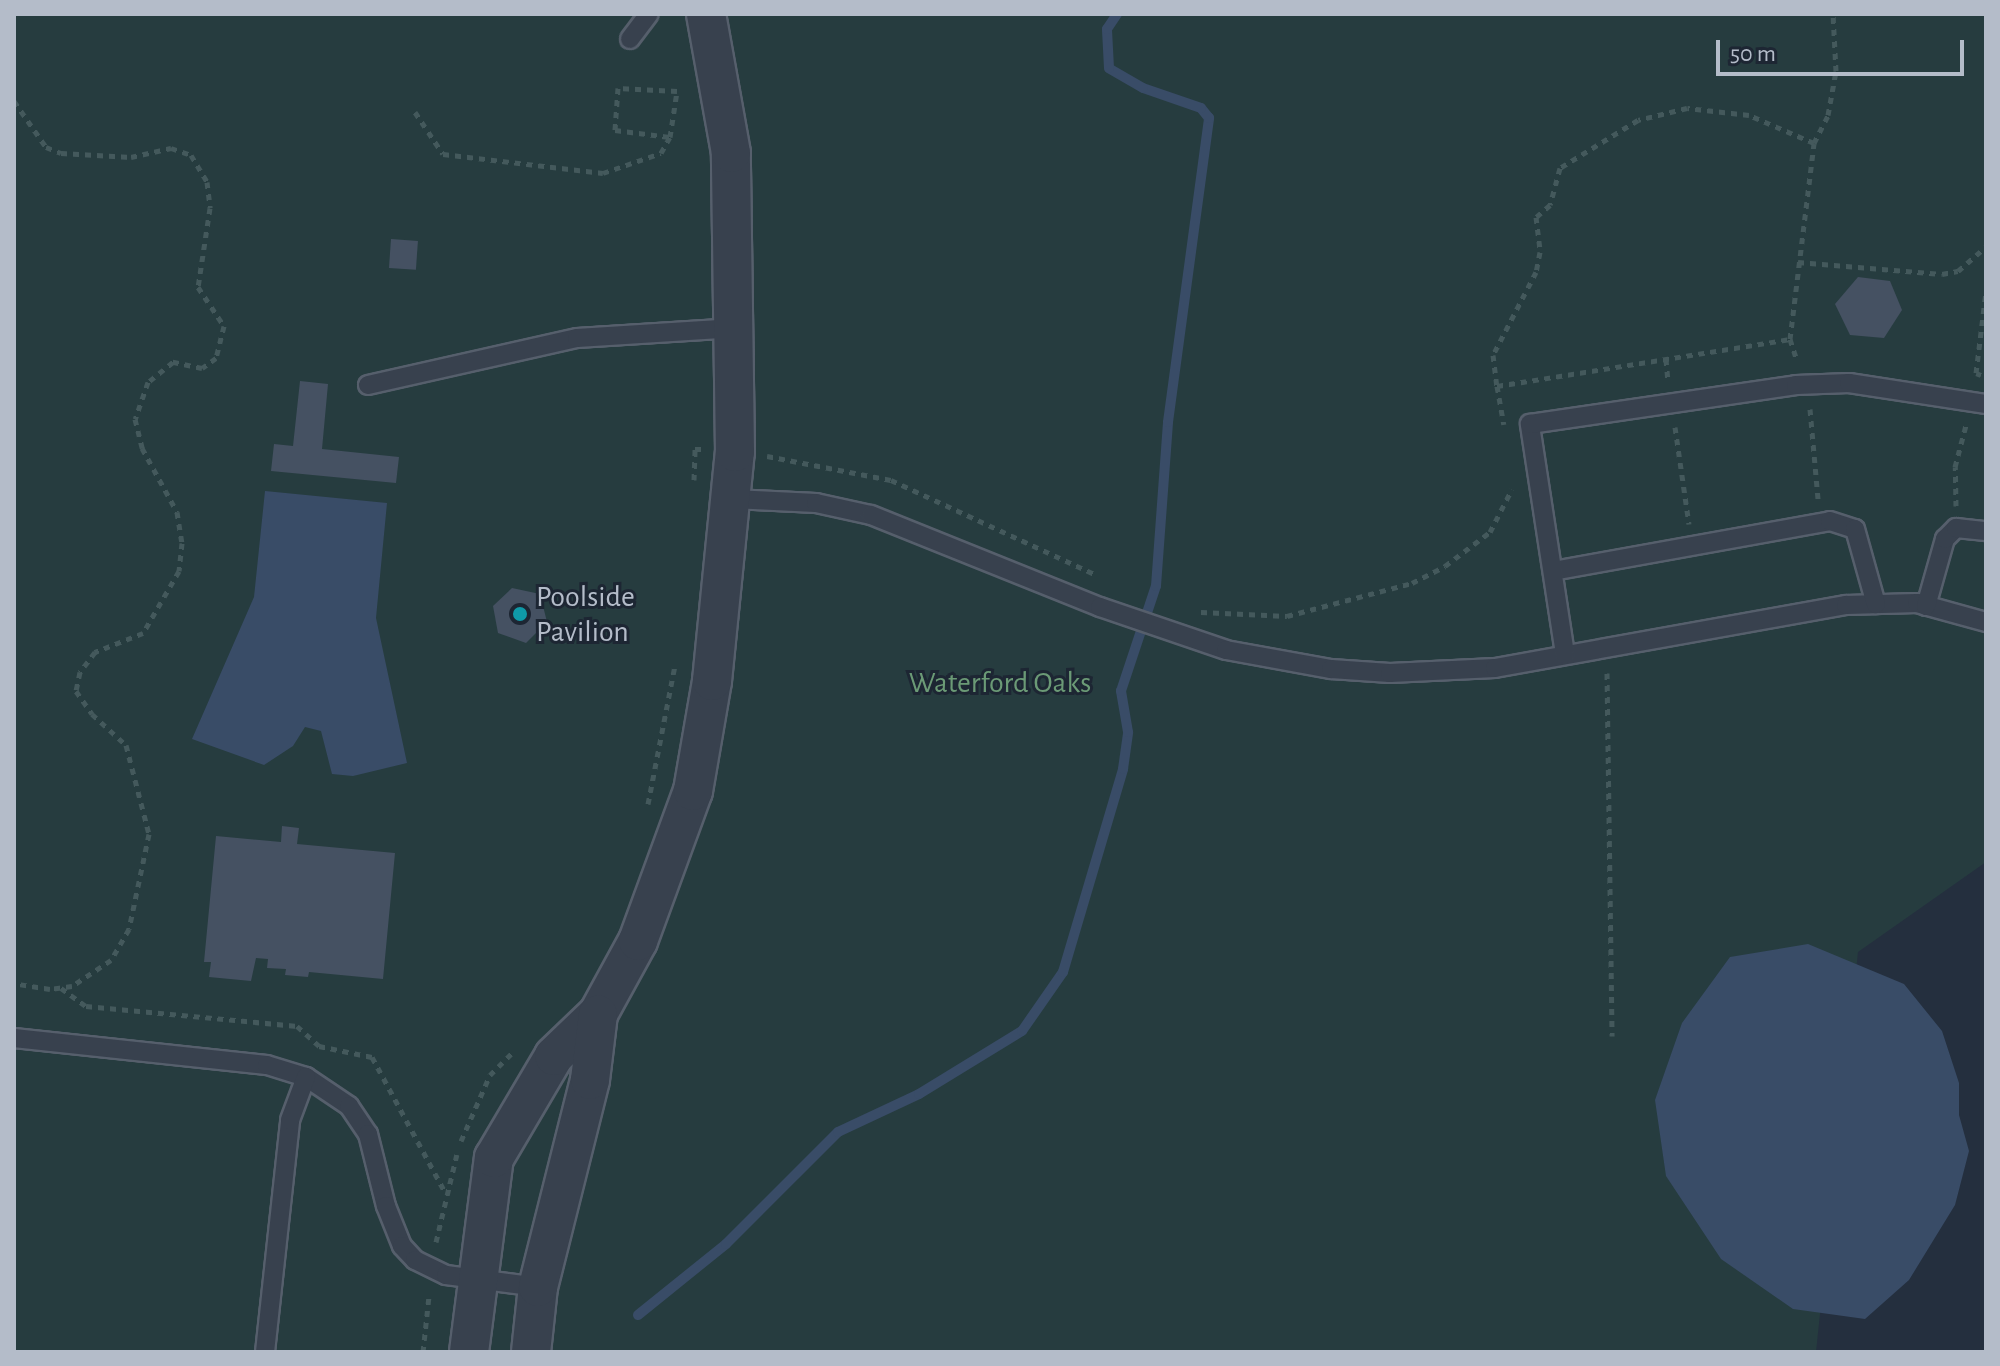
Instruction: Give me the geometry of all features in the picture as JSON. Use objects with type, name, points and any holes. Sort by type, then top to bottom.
[{"type":"street","points":[[469,1352],[494,1158],[554,1056],[598,1014],[638,941],[693,791],[733,499],[735,452],[736,328],[731,153],[706,14]]},
{"type":"street","points":[[531,1352],[538,1287],[590,1080],[598,1014]]},
{"type":"lane","points":[[630,39],[649,14]]},
{"type":"lane","points":[[368,385],[577,338],[736,328]]},
{"type":"lane","points":[[1565,654],[1530,424],[1805,384],[1849,383],[1978,402]]},
{"type":"lane","points":[[733,499],[816,503],[871,515],[1100,607],[1226,650],[1331,669],[1390,673],[1495,668],[1876,604],[1926,606],[1986,622]]},
{"type":"lane","points":[[1553,571],[1821,523],[1855,529],[1876,604]]},
{"type":"lane","points":[[1926,606],[1945,539],[1956,528],[1986,531]]},
{"type":"lane","points":[[14,1038],[267,1065],[306,1077],[356,1115],[368,1134],[386,1206],[402,1246],[433,1269],[477,1282],[538,1287]]},
{"type":"lane","points":[[265,1352],[290,1120],[306,1077]]},
{"type":"path","points":[[1821,523],[1805,384],[1790,339],[1814,143],[1828,115],[1836,71],[1833,14]]},
{"type":"path","points":[[415,112],[443,154],[603,173],[661,153],[670,137],[677,91],[618,88],[615,130],[670,137]]},
{"type":"path","points":[[14,101],[46,147],[61,153],[131,157],[171,148],[191,155],[207,182],[210,208],[198,287],[224,326],[216,358],[202,368],[173,362],[148,382],[135,419],[142,448],[177,512],[182,543],[179,571],[143,633],[95,652],[80,672],[76,691],[92,714],[126,745],[149,834],[129,929],[111,960],[72,986],[50,989],[14,983]]},
{"type":"path","points":[[1504,428],[1493,355],[1536,272],[1540,252],[1536,217],[1550,205],[1560,168],[1638,120],[1687,108],[1749,115],[1814,143]]},
{"type":"path","points":[[1798,262],[1942,274],[1958,271],[1986,247]]},
{"type":"path","points":[[1956,528],[1955,467],[1978,402],[1976,373],[1986,291]]},
{"type":"path","points":[[1497,386],[1790,339]]},
{"type":"path","points":[[1666,359],[1692,546]]},
{"type":"path","points":[[1976,373],[1986,376]]},
{"type":"path","points":[[693,494],[695,449],[735,452],[891,480],[1045,547],[1104,580]]},
{"type":"path","points":[[1188,609],[1287,616],[1412,583],[1445,566],[1490,532],[1514,483]]},
{"type":"path","points":[[1607,648],[1612,1036]]},
{"type":"path","points":[[645,816],[676,658]]},
{"type":"path","points":[[423,1352],[433,1269],[470,1112],[490,1075],[516,1049]]},
{"type":"green space","name":"Waterford Oaks","points":[[14,14],[1986,14],[1986,862],[1858,952],[1816,1352],[14,1352]]},
{"type":"water","points":[[265,491],[387,503],[376,618],[407,763],[353,776],[332,774],[321,731],[305,727],[293,746],[264,765],[192,739],[254,597]]},
{"type":"water","points":[[1808,944],[1904,984],[1942,1031],[1959,1083],[1959,1115],[1969,1151],[1955,1205],[1909,1280],[1865,1319],[1793,1309],[1721,1259],[1666,1176],[1655,1100],[1682,1023],[1730,957]]},
{"type":"building","points":[[391,239],[418,241],[416,270],[389,268]]},
{"type":"building","points":[[1858,277],[1890,281],[1902,310],[1884,338],[1850,335],[1835,304]]},
{"type":"building","points":[[300,381],[328,384],[322,449],[399,457],[396,483],[271,471],[274,444],[293,446]]},
{"type":"building","name":"Poolside Pavilion","points":[[512,588],[540,594],[547,622],[526,643],[498,633],[493,606]]},
{"type":"building","points":[[282,826],[299,828],[297,844],[395,853],[383,979],[309,972],[308,977],[285,975],[286,969],[267,968],[268,959],[256,958],[251,981],[209,977],[211,962],[204,962],[216,836],[281,842]]},
{"type":"waterway","points":[[638,1315],[726,1244],[838,1132],[919,1094],[1022,1031],[1063,972],[1123,769],[1128,732],[1121,691],[1156,586],[1168,422],[1209,118],[1201,108],[1143,88],[1109,68],[1107,29],[1117,14]]},
{"type":"place","name":"Poolside Pavilion","points":[[520,614]]}]
